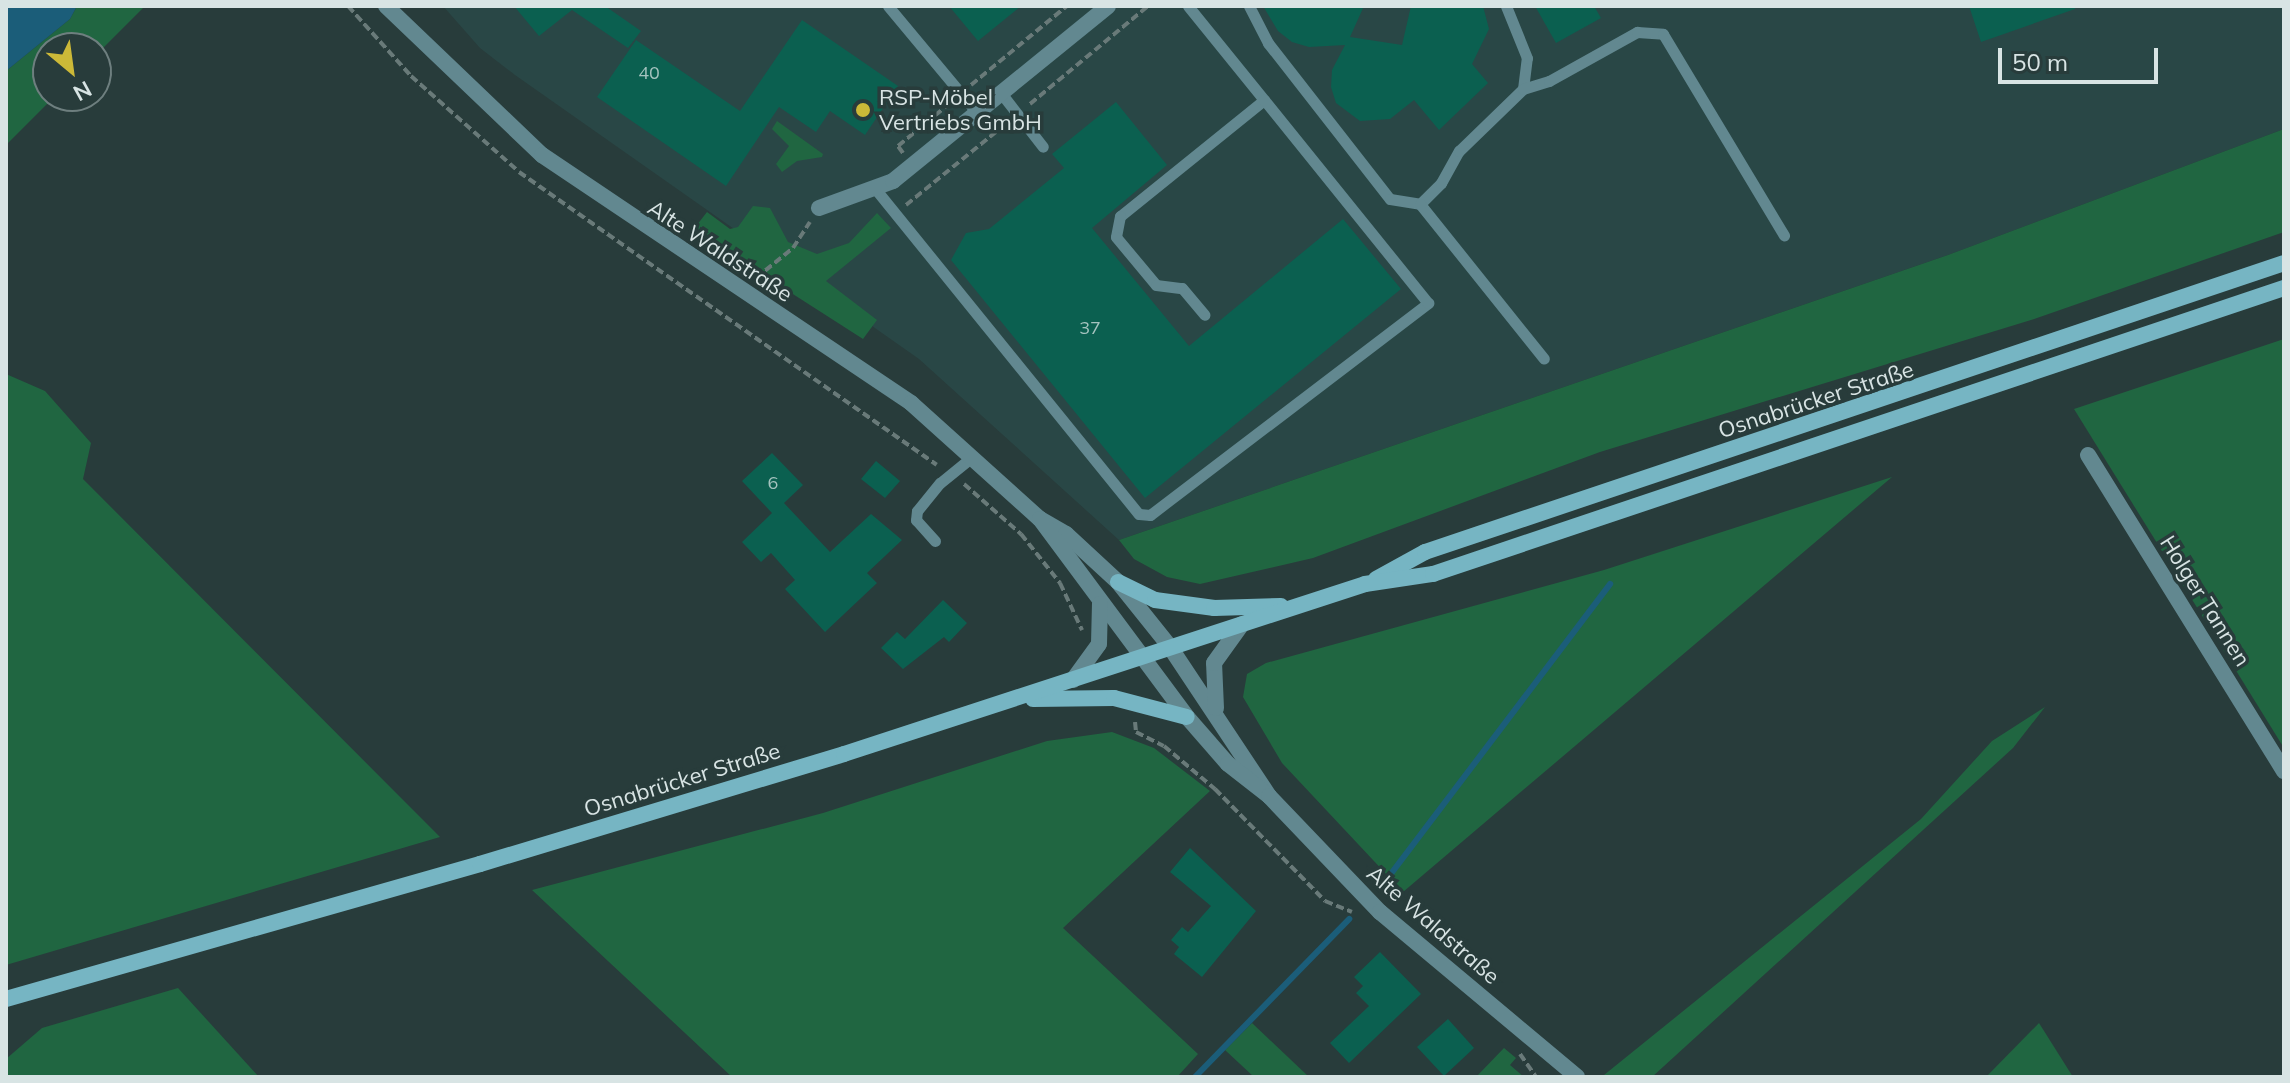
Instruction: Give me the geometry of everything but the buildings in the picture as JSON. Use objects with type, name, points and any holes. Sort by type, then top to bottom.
[{"type":"main road","name":"Osnabrücker Straße","points":[[1365,584],[1425,552],[2284,263]]},
{"type":"main road","name":"Osnabrücker Straße","points":[[6,999],[480,864],[1016,699],[1365,584],[1448,569],[2284,288]]},
{"type":"main road","points":[[1118,582],[1170,602],[1214,608],[1299,606]]},
{"type":"main road","points":[[1016,699],[1114,698],[1187,717]]},
{"type":"street","name":"Alte Waldstraße","points":[[386,6],[542,155],[911,403],[1040,519],[1066,534],[1118,582],[1216,709],[1269,796],[1364,904],[1577,1077]]},
{"type":"street","points":[[819,208],[893,181],[1108,6]]},
{"type":"street","name":"Holger Tannen","points":[[2088,455],[2284,771]]},
{"type":"street","name":"Alte Waldstraße","points":[[1040,519],[1100,604],[1187,717],[1228,764],[1269,796]]},
{"type":"street","points":[[1073,680],[1099,644],[1100,604]]},
{"type":"street","name":"Alte Waldstraße","points":[[1216,709],[1214,663],[1242,624]]},
{"type":"lane","points":[[888,6],[977,113]]},
{"type":"lane","points":[[873,186],[1139,514],[1150,515],[1428,303],[1188,6]]},
{"type":"lane","points":[[1249,6],[1268,43],[1386,194],[1420,204],[1544,359]]},
{"type":"lane","points":[[1506,6],[1527,58],[1523,89]]},
{"type":"lane","points":[[1420,204],[1441,183],[1459,151],[1523,89],[1549,81],[1637,32],[1663,34],[1784,235]]},
{"type":"lane","points":[[1001,93],[1043,147]]},
{"type":"lane","points":[[1205,315],[1182,288],[1156,285],[1116,237],[1120,216],[1264,100]]},
{"type":"lane","points":[[935,541],[916,520],[917,511],[972,457]]},
{"type":"path","points":[[348,6],[411,76],[519,172],[952,474],[1021,534],[1060,583],[1076,624],[1099,644]]},
{"type":"path","points":[[744,293],[765,267],[793,248],[819,208]]},
{"type":"path","points":[[1140,703],[1136,732],[1164,746],[1215,789],[1325,901],[1364,904]]},
{"type":"path","points":[[1508,1043],[1536,1077]]},
{"type":"shaded area","points":[[443,6],[2284,6],[2284,129],[1948,255],[1119,540],[919,359],[515,75],[480,48]]},
{"type":"green space","points":[[77,6],[145,6],[112,39],[112,32],[54,32],[70,19]]},
{"type":"green space","points":[[32,50],[32,112],[39,112],[6,145],[6,71]]},
{"type":"green space","points":[[777,121],[823,154],[822,157],[797,161],[782,172],[776,164],[789,146],[772,129]]},
{"type":"green space","points":[[2284,129],[2284,232],[2031,320],[1600,452],[1313,558],[1200,584],[1167,577],[1134,559],[1119,540],[1948,255]]},
{"type":"green space","points":[[753,206],[770,208],[788,242],[817,254],[849,243],[877,213],[891,228],[826,281],[877,320],[863,339],[693,230],[707,212],[730,229],[738,227]]},
{"type":"green space","points":[[2284,339],[2284,748],[2074,409]]},
{"type":"green space","points":[[6,374],[45,391],[91,443],[83,479],[440,837],[6,965]]},
{"type":"green space","points":[[1892,477],[1403,892],[1282,763],[1243,697],[1247,674],[1266,663],[1604,570]]},
{"type":"green space","points":[[2045,707],[2013,748],[1652,1077],[1604,1075],[1921,819],[1992,741]]},
{"type":"green space","points":[[1112,732],[1154,748],[1210,791],[1063,928],[1198,1054],[1177,1077],[732,1077],[532,890],[823,813],[1047,741]]},
{"type":"green space","points":[[178,988],[259,1077],[6,1077],[6,1059],[42,1028]]},
{"type":"green space","points":[[1252,1023],[1309,1077],[1254,1077],[1225,1050]]},
{"type":"green space","points":[[2039,1023],[2073,1077],[1986,1077]]},
{"type":"green space","points":[[1504,1048],[1516,1058],[1510,1065],[1524,1077],[1476,1077]]},
{"type":"water","points":[[6,6],[77,6],[70,19],[54,32],[32,32],[32,50],[6,71]]},
{"type":"waterway","points":[[1387,879],[1610,584]]},
{"type":"waterway","points":[[1195,1077],[1349,919]]},
{"type":"place","name":"RSP-Möbel Vertriebs GmbH","points":[[863,110]]}]
